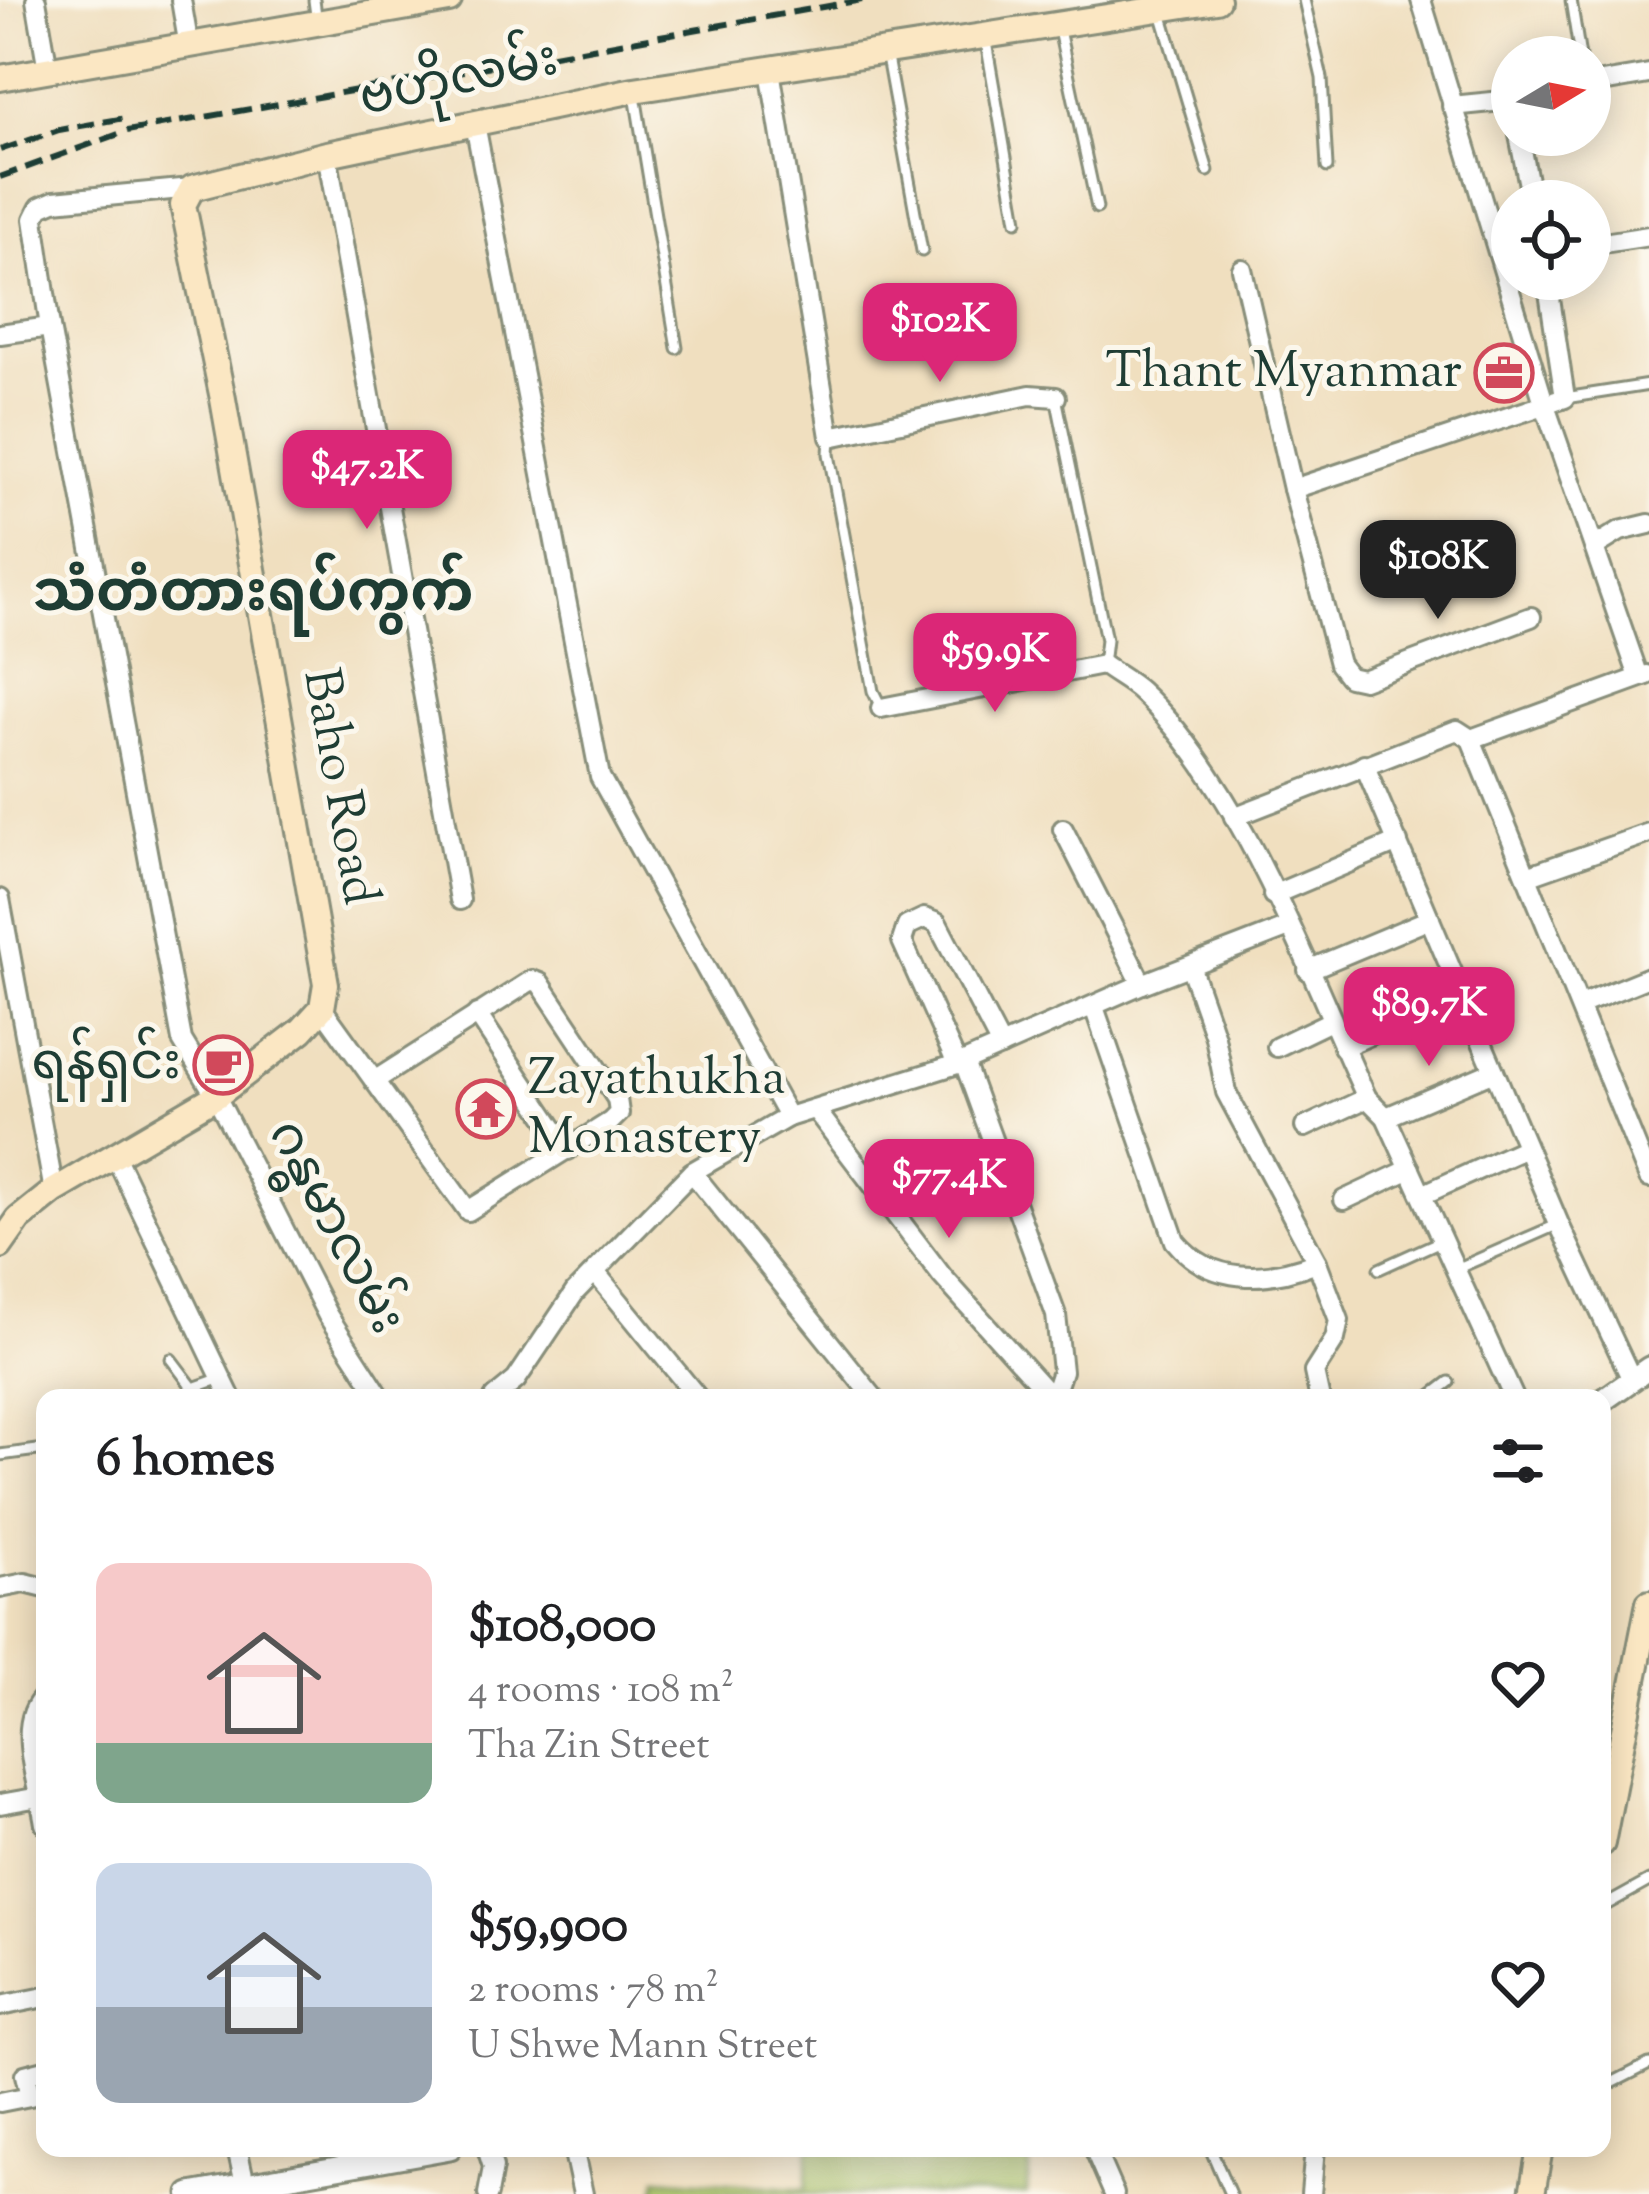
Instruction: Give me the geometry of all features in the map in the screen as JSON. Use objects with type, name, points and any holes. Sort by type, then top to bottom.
[{"type":"main road","points":[[0,78],[189,47],[315,11],[449,0]]},
{"type":"main road","points":[[1160,9],[1217,0]]},
{"type":"main road","name":"ဗဟိုလမ်း","points":[[192,188],[327,154],[634,90],[1160,9]]},
{"type":"main road","name":"Baho Road","points":[[192,188],[183,205],[223,399],[326,984],[322,1008]]},
{"type":"main road","points":[[0,1246],[20,1220],[54,1191],[216,1096],[302,1030],[322,1008]]},
{"type":"main road","points":[[1611,1797],[1649,1603]]},
{"type":"main road","points":[[1532,2194],[1538,2157]]},
{"type":"street","points":[[36,0],[48,70]]},
{"type":"street","points":[[181,0],[189,47]]},
{"type":"street","points":[[1421,0],[1544,403],[1644,676],[1471,739]]},
{"type":"street","points":[[770,70],[830,436],[1030,395],[1056,397]]},
{"type":"street","points":[[1611,80],[1649,74]]},
{"type":"street","points":[[1452,106],[1491,103]]},
{"type":"street","points":[[475,124],[600,777],[788,1117]]},
{"type":"street","points":[[327,154],[460,900]]},
{"type":"street","name":"ဂန္ဓမာလမ်း","points":[[192,188],[54,200],[40,207],[34,218],[50,327],[182,1040],[216,1096],[328,1316],[375,1389]]},
{"type":"street","points":[[1611,242],[1649,236]]},
{"type":"street","points":[[1242,269],[1293,489],[1340,664],[1349,677],[1363,680],[1531,616]]},
{"type":"street","points":[[1293,489],[1565,398],[1549,300]]},
{"type":"street","points":[[0,334],[50,327]]},
{"type":"street","points":[[1594,547],[1620,531],[1649,524]]},
{"type":"street","points":[[881,708],[1102,665],[1140,691],[1183,742],[1234,817],[1367,1098],[1386,1117],[1510,1389]]},
{"type":"street","points":[[1234,817],[1457,730],[1471,739],[1649,1178]]},
{"type":"street","points":[[1364,764],[1558,1224],[1640,1374],[1611,1395]]},
{"type":"street","points":[[1063,829],[1142,984]]},
{"type":"street","points":[[1527,876],[1649,832]]},
{"type":"street","points":[[1273,895],[1398,842]]},
{"type":"street","points":[[0,899],[54,1191]]},
{"type":"street","points":[[1001,1046],[937,923],[924,918],[907,926],[902,941],[960,1063],[1056,1315],[1062,1371],[1055,1389]]},
{"type":"street","points":[[1308,970],[1430,919]]},
{"type":"street","points":[[505,1389],[516,1380],[575,1292],[692,1172],[788,1117],[960,1063],[1289,927]]},
{"type":"street","points":[[1191,968],[1215,1037],[1226,1092],[1317,1262],[1340,1320],[1335,1339],[1314,1372],[1318,1389]]},
{"type":"street","points":[[1580,1005],[1649,977]]},
{"type":"street","points":[[322,1008],[374,1081],[468,1211],[620,1113],[616,1099],[540,983],[525,984],[374,1081]]},
{"type":"street","points":[[1343,1047],[1462,995]]},
{"type":"street","points":[[1094,1007],[1175,1241],[1191,1260],[1206,1269],[1252,1274],[1291,1272],[1317,1262]]},
{"type":"street","points":[[477,1014],[568,1150]]},
{"type":"street","points":[[1277,1047],[1331,1021]]},
{"type":"street","points":[[1386,1117],[1494,1071]]},
{"type":"street","points":[[1305,1127],[1367,1098]]},
{"type":"street","points":[[814,1109],[942,1276],[1044,1389]]},
{"type":"street","points":[[1422,1195],[1526,1148]]},
{"type":"street","points":[[116,1158],[226,1389]]},
{"type":"street","points":[[1344,1200],[1410,1168]]},
{"type":"street","points":[[692,1172],[867,1389]]},
{"type":"street","points":[[595,1272],[691,1389]]},
{"type":"street","points":[[516,1380],[523,1389]]},
{"type":"street","points":[[0,1588],[36,1586]]},
{"type":"street","points":[[36,1705],[28,1731],[36,1766]]},
{"type":"street","points":[[0,1804],[36,1797]]},
{"type":"street","points":[[0,2006],[36,1999]]},
{"type":"street","points":[[0,2102],[30,2096],[25,2075],[36,2073]]},
{"type":"street","points":[[239,2157],[245,2184]]},
{"type":"street","points":[[190,2194],[399,2157]]},
{"type":"street","points":[[488,2194],[493,2168],[490,2157]]},
{"type":"street","points":[[575,2157],[583,2194]]},
{"type":"street","points":[[1098,2157],[1114,2194]]},
{"type":"street","points":[[1311,2194],[1314,2157]]},
{"type":"lane","points":[[1304,0],[1322,78],[1327,167]]},
{"type":"lane","points":[[1571,0],[1577,36]]},
{"type":"lane","points":[[1160,9],[1208,171]]},
{"type":"lane","points":[[1058,26],[1097,208]]},
{"type":"lane","points":[[985,36],[1017,221]]},
{"type":"lane","points":[[886,52],[922,251]]},
{"type":"lane","points":[[634,90],[677,348]]},
{"type":"lane","points":[[1565,398],[1649,385]]},
{"type":"lane","points":[[1056,397],[1106,640],[1102,665]]},
{"type":"lane","points":[[830,436],[829,454],[872,692],[881,708]]},
{"type":"lane","points":[[1456,1269],[1558,1224]]},
{"type":"lane","points":[[1379,1269],[1443,1240]]},
{"type":"lane","points":[[171,1359],[193,1388],[221,1378]]},
{"type":"lane","points":[[1440,1389],[1449,1382]]},
{"type":"lane","points":[[0,1455],[36,1450]]},
{"type":"lane","points":[[1611,1902],[1649,1881]]},
{"type":"lane","points":[[1611,2083],[1649,2064]]},
{"type":"lane","points":[[1214,2157],[1230,2194]]},
{"type":"green space","points":[[808,2157],[1030,2157],[1027,2194],[655,2194],[657,2178],[806,2189]]},
{"type":"railway","points":[[0,177],[127,131],[862,0]]},
{"type":"railway","points":[[0,150],[59,130],[125,118]]},
{"type":"place","name":"Thant Myanmar","points":[[1504,373]]},
{"type":"place","name":"ရန်ရှင်း","points":[[223,1065]]},
{"type":"place","name":"Zayathukha Monastery","points":[[486,1109]]},
{"type":"district","name":"သံတံတားရပ်ကွက်","points":[[253,596]]}]
